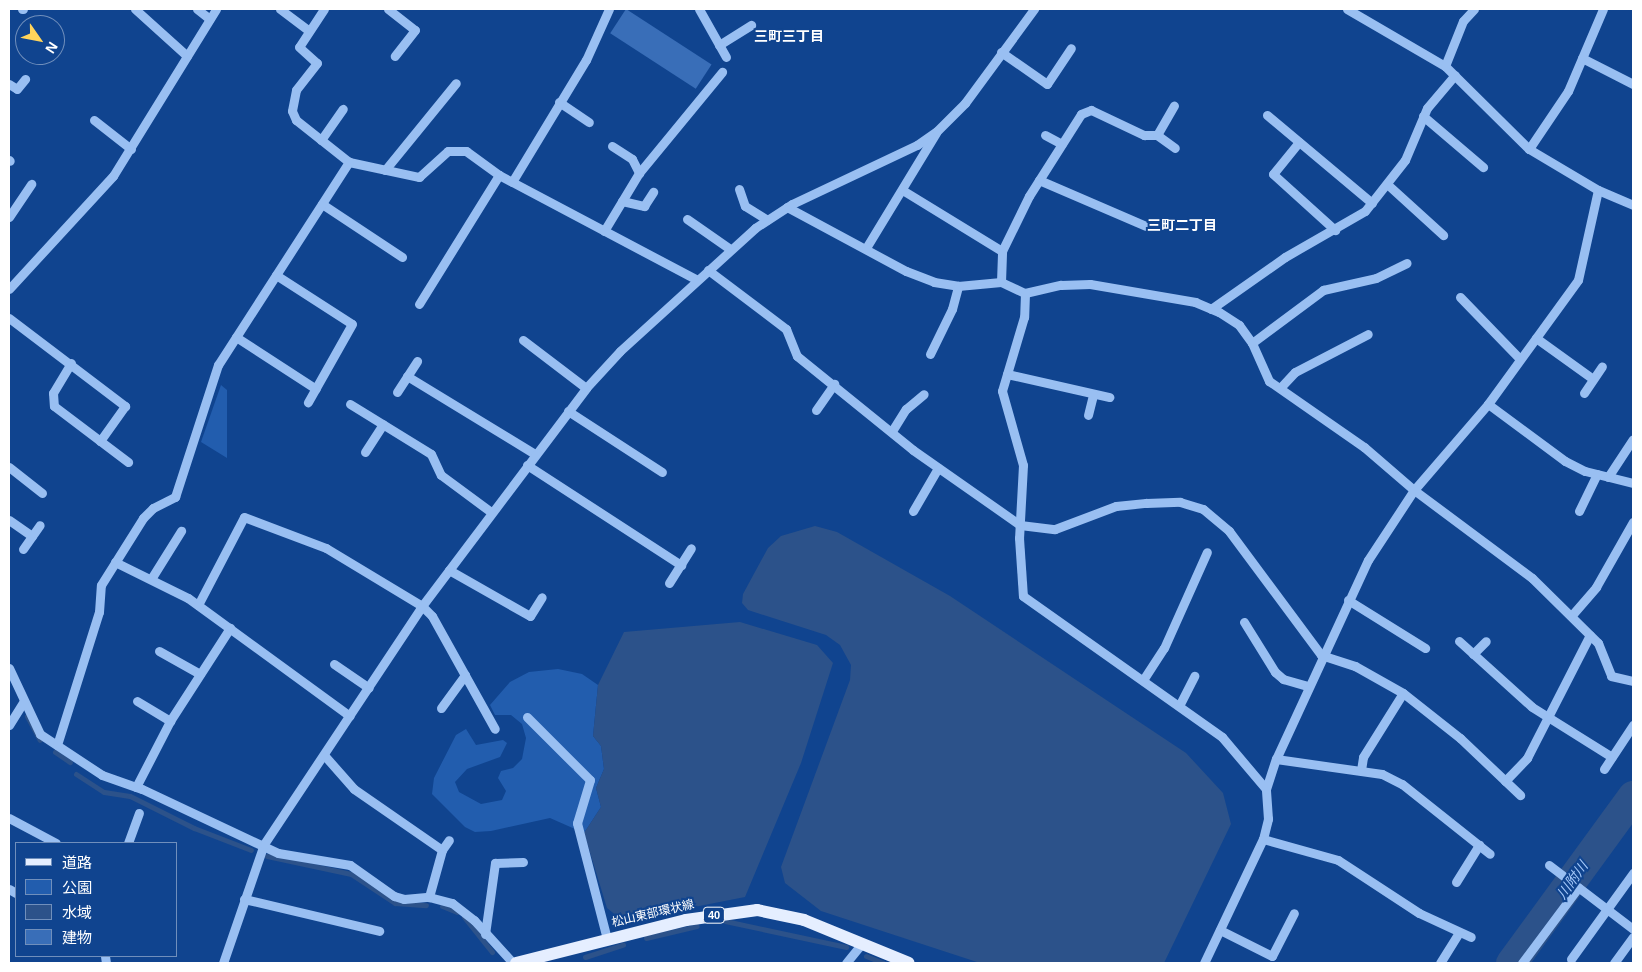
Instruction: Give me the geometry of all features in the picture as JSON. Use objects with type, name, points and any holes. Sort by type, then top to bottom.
[{"type":"main road","name":"松山東部環状線","points":[[514,963],[534,961],[607,939],[686,920],[757,910],[804,920],[909,963]]},
{"type":"street","points":[[135,9],[187,56]]},
{"type":"street","points":[[197,9],[210,19]]},
{"type":"street","points":[[9,289],[98,195],[131,149],[216,9]]},
{"type":"street","points":[[280,9],[309,31]]},
{"type":"street","points":[[324,9],[299,47],[317,63],[296,90],[292,111],[296,120],[350,162],[419,177],[440,156],[456,148],[466,151],[499,175],[697,280]]},
{"type":"street","points":[[388,9],[415,30],[395,56]]},
{"type":"street","points":[[512,182],[586,60],[609,9]]},
{"type":"street","points":[[699,9],[726,57]]},
{"type":"street","points":[[223,963],[264,844],[422,606],[586,388],[620,351],[730,249],[767,220],[786,207],[917,144],[937,130],[964,103],[1034,9]]},
{"type":"street","points":[[1348,9],[1445,66],[1529,149],[1598,190],[1633,205]]},
{"type":"street","points":[[1445,66],[1463,21],[1474,9]]},
{"type":"street","points":[[1529,149],[1568,91],[1603,9]]},
{"type":"street","points":[[719,45],[750,25]]},
{"type":"street","points":[[1001,52],[1047,84],[1071,48]]},
{"type":"street","points":[[1582,58],[1633,84]]},
{"type":"street","points":[[604,231],[639,173],[722,72]]},
{"type":"street","points":[[1211,309],[1285,257],[1354,220],[1372,203],[1414,144],[1423,116],[1455,75]]},
{"type":"street","points":[[9,84],[17,89],[25,78]]},
{"type":"street","points":[[386,170],[456,83]]},
{"type":"street","points":[[559,102],[589,122]]},
{"type":"street","points":[[1157,135],[1174,105]]},
{"type":"street","points":[[321,140],[343,109]]},
{"type":"street","points":[[1001,282],[1002,251],[1038,180],[1081,114],[1091,110],[1144,135],[1157,135],[1175,148]]},
{"type":"street","points":[[1267,115],[1372,203]]},
{"type":"street","points":[[1423,116],[1483,167]]},
{"type":"street","points":[[94,120],[131,149]]},
{"type":"street","points":[[866,248],[904,191],[937,130]]},
{"type":"street","points":[[1045,135],[1062,144]]},
{"type":"street","points":[[1299,142],[1273,174],[1335,230]]},
{"type":"street","points":[[612,146],[632,159],[639,173]]},
{"type":"street","points":[[57,745],[99,612],[101,585],[143,518],[153,508],[175,498],[218,365],[350,162]]},
{"type":"street","points":[[419,304],[499,175]]},
{"type":"street","points":[[1038,180],[1146,226]]},
{"type":"street","points":[[9,217],[31,184]]},
{"type":"street","points":[[1387,184],[1443,235]]},
{"type":"street","points":[[739,189],[745,206],[767,220]]},
{"type":"street","points":[[1204,963],[1263,839],[1268,819],[1266,789],[1276,759],[1321,655],[1368,560],[1414,490],[1488,404],[1578,280],[1598,190]]},
{"type":"street","points":[[904,191],[1002,251]]},
{"type":"street","points":[[622,201],[644,206],[653,192]]},
{"type":"street","points":[[322,204],[402,258]]},
{"type":"street","points":[[786,207],[906,271],[958,286],[1001,282],[1025,293],[1061,285],[1090,284],[1195,302],[1211,309],[1239,325],[1252,343],[1269,380],[1364,447],[1414,490],[1526,573],[1590,634],[1604,652],[1611,676],[1633,681]]},
{"type":"street","points":[[687,219],[730,249]]},
{"type":"street","points":[[1252,343],[1323,290],[1376,278],[1407,263]]},
{"type":"street","points":[[708,270],[786,329],[797,356],[938,468],[1020,525],[1055,529],[1116,506],[1194,503],[1229,531],[1321,655],[1355,666],[1403,693],[1520,795]]},
{"type":"street","points":[[276,275],[352,324],[308,402]]},
{"type":"street","points":[[930,354],[952,310],[958,286]]},
{"type":"street","points":[[1025,293],[1024,317],[1002,391],[1023,465],[1020,525],[1024,596],[1222,737],[1266,789]]},
{"type":"street","points":[[1460,297],[1520,359]]},
{"type":"street","points":[[9,318],[72,363],[125,406],[100,441]]},
{"type":"street","points":[[1280,388],[1295,372],[1368,334]]},
{"type":"street","points":[[236,337],[316,389]]},
{"type":"street","points":[[1536,338],[1593,379]]},
{"type":"street","points":[[523,340],[586,388]]},
{"type":"street","points":[[397,392],[417,361]]},
{"type":"street","points":[[72,363],[53,393],[54,406],[128,462]]},
{"type":"street","points":[[1584,393],[1602,366]]},
{"type":"street","points":[[1007,374],[1093,395],[1109,397]]},
{"type":"street","points":[[407,376],[535,454]]},
{"type":"street","points":[[816,410],[834,384]]},
{"type":"street","points":[[892,431],[909,405],[924,394]]},
{"type":"street","points":[[1088,415],[1093,395]]},
{"type":"street","points":[[350,404],[431,454],[441,475],[491,512]]},
{"type":"street","points":[[1488,404],[1565,461],[1598,474],[1633,483]]},
{"type":"street","points":[[568,411],[662,472]]},
{"type":"street","points":[[365,452],[383,424]]},
{"type":"street","points":[[1608,477],[1633,439]]},
{"type":"street","points":[[527,465],[681,565]]},
{"type":"street","points":[[9,467],[42,492]]},
{"type":"street","points":[[914,511],[938,468]]},
{"type":"street","points":[[1579,511],[1598,474]]},
{"type":"street","points":[[198,604],[244,517],[326,548],[422,606],[465,675],[495,729]]},
{"type":"street","points":[[9,520],[32,536]]},
{"type":"street","points":[[1572,615],[1596,587],[1633,522]]},
{"type":"street","points":[[23,549],[40,525]]},
{"type":"street","points":[[152,579],[181,531]]},
{"type":"street","points":[[669,583],[692,548]]},
{"type":"street","points":[[1143,680],[1164,648],[1207,552]]},
{"type":"street","points":[[115,562],[152,579],[198,604],[350,716]]},
{"type":"street","points":[[449,570],[530,616],[542,596]]},
{"type":"street","points":[[1348,600],[1425,648]]},
{"type":"street","points":[[1244,622],[1275,672],[1283,679],[1307,686]]},
{"type":"street","points":[[136,787],[170,721],[230,628]]},
{"type":"street","points":[[1506,781],[1527,758],[1590,634]]},
{"type":"street","points":[[1458,641],[1547,718],[1612,757]]},
{"type":"street","points":[[1473,654],[1486,641]]},
{"type":"street","points":[[159,651],[200,674]]},
{"type":"street","points":[[334,664],[369,688]]},
{"type":"street","points":[[10,673],[40,734],[102,775],[136,787],[278,852],[350,865],[404,899],[429,897],[464,910],[514,963]]},
{"type":"street","points":[[441,708],[465,675]]},
{"type":"street","points":[[1179,706],[1194,676]]},
{"type":"street","points":[[1361,770],[1362,757],[1403,693]]},
{"type":"street","points":[[137,700],[170,721]]},
{"type":"street","points":[[9,725],[24,701]]},
{"type":"street","points":[[527,717],[590,780],[577,823],[607,939]]},
{"type":"street","points":[[1604,769],[1633,725]]},
{"type":"street","points":[[324,755],[354,789],[442,850]]},
{"type":"street","points":[[1276,759],[1382,774],[1402,784],[1490,854]]},
{"type":"street","points":[[128,842],[139,813]]},
{"type":"street","points":[[9,818],[41,840]]},
{"type":"street","points":[[1263,839],[1338,860],[1419,912],[1471,937]]},
{"type":"street","points":[[429,897],[442,850],[450,840]]},
{"type":"street","points":[[1456,882],[1479,846]]},
{"type":"street","points":[[485,934],[495,863],[523,862]]},
{"type":"street","points":[[1549,865],[1633,929]]},
{"type":"street","points":[[1571,958],[1633,873]]},
{"type":"street","points":[[1522,963],[1577,887]]},
{"type":"street","points":[[244,899],[379,931]]},
{"type":"street","points":[[1220,930],[1272,956],[1294,913]]},
{"type":"street","points":[[1440,963],[1459,932]]},
{"type":"street","points":[[1614,963],[1633,937]]},
{"type":"street","points":[[846,963],[862,943]]},
{"type":"green space","points":[[221,385],[227,390],[227,458],[201,442]]},
{"type":"green space","points":[[558,669],[582,674],[598,685],[593,736],[601,746],[604,769],[596,788],[601,807],[584,833],[550,818],[491,831],[475,832],[465,827],[432,794],[434,778],[456,735],[466,729],[476,745],[503,740],[507,743],[500,757],[467,769],[455,782],[459,792],[481,804],[502,800],[506,791],[498,778],[501,771],[513,768],[522,759],[526,738],[522,724],[511,715],[495,715],[490,705],[510,682],[529,672]]},
{"type":"water","points":[[815,526],[837,532],[950,596],[1186,753],[1223,793],[1231,824],[1164,963],[980,963],[821,911],[785,883],[781,867],[850,680],[851,665],[840,645],[826,635],[748,610],[742,603],[743,594],[768,548],[781,536]]},
{"type":"water","points":[[740,622],[817,645],[833,663],[801,763],[745,897],[623,921],[607,908],[584,833],[601,807],[596,788],[604,769],[601,746],[593,736],[598,685],[624,632]]},
{"type":"building","points":[[626,9],[712,65],[696,89],[610,33]]},
{"type":"waterway","points":[[27,716],[40,740]]},
{"type":"waterway","points":[[55,752],[70,762]]},
{"type":"waterway","points":[[76,774],[104,792],[130,796],[194,828],[251,850]]},
{"type":"waterway","name":"川附川","points":[[1511,963],[1633,796]]},
{"type":"waterway","points":[[267,856],[351,874],[395,903],[426,905]]},
{"type":"waterway","points":[[442,906],[457,912]]},
{"type":"waterway","points":[[464,917],[492,952]]},
{"type":"waterway","points":[[725,921],[846,947]]},
{"type":"waterway","points":[[646,938],[697,926]]},
{"type":"waterway","points":[[585,957],[623,945]]},
{"type":"waterway","points":[[866,956],[883,963]]},
{"type":"district","name":"三町三丁目","points":[[789,36]]},
{"type":"district","name":"三町二丁目","points":[[1182,225]]}]
